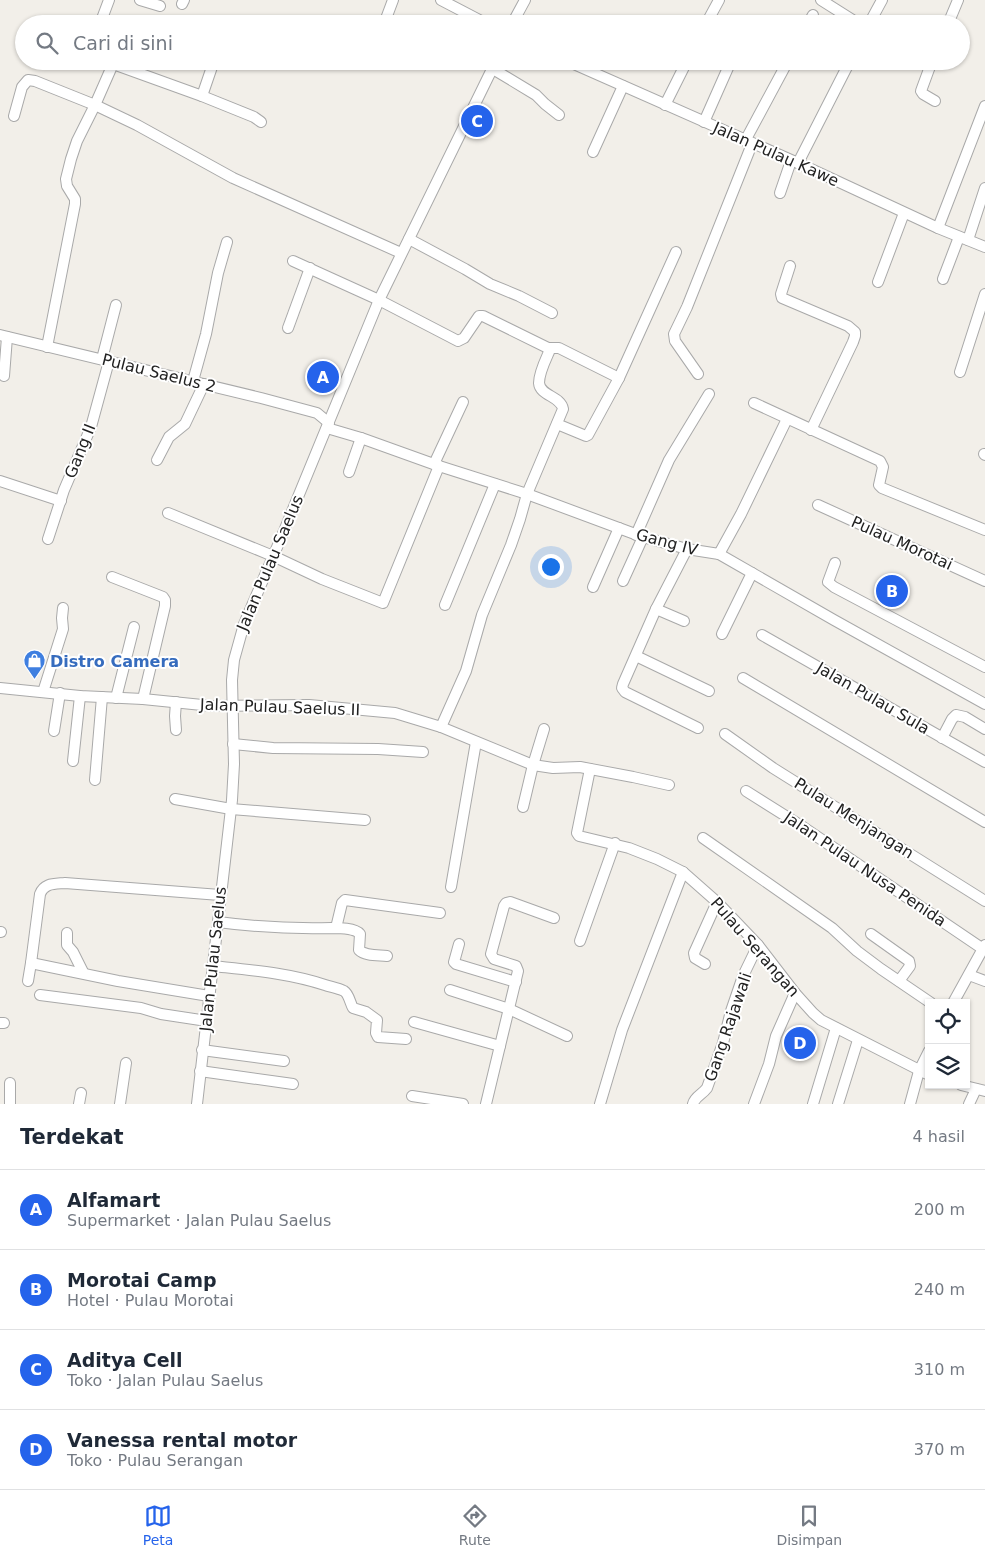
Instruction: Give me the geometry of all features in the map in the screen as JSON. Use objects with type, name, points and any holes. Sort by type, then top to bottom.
[{"type":"street","points":[[103,15],[109,0]]},
{"type":"street","points":[[140,0],[160,6]]},
{"type":"street","points":[[387,15],[393,0]]},
{"type":"street","points":[[517,15],[525,0]]},
{"type":"street","points":[[711,15],[719,0]]},
{"type":"street","points":[[821,0],[845,15]]},
{"type":"street","points":[[874,15],[882,0]]},
{"type":"street","points":[[952,15],[958,0]]},
{"type":"street","points":[[446,1],[471,15]]},
{"type":"street","points":[[47,346],[75,204],[75,199],[67,186],[66,179],[77,140],[95,105],[107,70]]},
{"type":"street","points":[[129,70],[202,96],[254,117],[261,122]]},
{"type":"street","points":[[202,96],[211,70]]},
{"type":"street","name":"Jalan Pulau Saelus","points":[[197,1104],[233,782],[232,680],[239,640],[253,601],[335,409],[379,300],[492,70]]},
{"type":"street","points":[[501,70],[536,95],[544,104],[559,115]]},
{"type":"street","name":"Jalan Pulau Kawe","points":[[587,70],[938,228],[985,247]]},
{"type":"street","points":[[665,105],[682,70]]},
{"type":"street","points":[[704,122],[727,70]]},
{"type":"street","points":[[698,374],[675,341],[674,334],[688,307],[749,142],[784,70]]},
{"type":"street","points":[[780,193],[794,162],[845,70]]},
{"type":"street","points":[[929,70],[921,91],[935,101]]},
{"type":"street","points":[[14,116],[22,87],[28,80],[35,81],[95,105],[137,125],[233,178],[401,253]]},
{"type":"street","points":[[593,152],[623,86]]},
{"type":"street","points":[[938,228],[985,106]]},
{"type":"street","points":[[943,279],[985,188]]},
{"type":"street","points":[[878,282],[904,212]]},
{"type":"street","points":[[409,239],[490,284],[519,296],[552,314]]},
{"type":"street","points":[[193,381],[227,242]]},
{"type":"street","points":[[557,424],[580,434],[588,435],[619,378],[676,252]]},
{"type":"street","points":[[293,261],[379,300],[458,341],[464,338],[479,316],[481,316],[548,348],[559,348],[619,378]]},
{"type":"street","points":[[790,266],[781,294],[782,298],[848,326],[855,332],[856,336],[811,430]]},
{"type":"street","points":[[288,328],[310,268]]},
{"type":"street","points":[[960,372],[985,294]]},
{"type":"street","name":"Gang II","points":[[48,539],[60,501],[91,427],[116,306]]},
{"type":"street","points":[[4,336],[4,376]]},
{"type":"street","name":"Pulau Saelus 2","points":[[4,336],[317,413],[335,409]]},
{"type":"street","points":[[441,727],[466,671],[482,615],[511,545],[527,494],[563,409],[562,405],[542,390],[539,384],[541,372],[549,352],[548,348]]},
{"type":"street","points":[[157,460],[169,437],[186,424],[204,384]]},
{"type":"street","points":[[623,580],[669,460],[709,394]]},
{"type":"street","points":[[168,513],[383,603],[463,402]]},
{"type":"street","points":[[754,403],[880,461],[883,467],[879,485],[882,488],[985,530]]},
{"type":"street","name":"Pulau Saelus 2","points":[[317,413],[328,425]]},
{"type":"street","points":[[719,554],[788,419]]},
{"type":"street","name":"Gang IV","points":[[328,425],[437,465],[527,494],[640,536],[687,549],[719,554],[985,704]]},
{"type":"street","points":[[349,472],[361,438]]},
{"type":"street","points":[[0,481],[60,501]]},
{"type":"street","points":[[445,605],[495,484]]},
{"type":"street","name":"Pulau Morotai","points":[[818,505],[985,580]]},
{"type":"street","points":[[592,587],[619,528]]},
{"type":"street","points":[[687,549],[656,608],[622,688],[625,692],[698,728]]},
{"type":"street","points":[[835,563],[828,582],[834,587],[985,667]]},
{"type":"street","points":[[722,634],[752,574]]},
{"type":"street","points":[[112,577],[160,596],[165,600],[144,699]]},
{"type":"street","points":[[43,692],[63,629],[63,608]]},
{"type":"street","points":[[656,608],[684,621]]},
{"type":"street","points":[[116,698],[134,627]]},
{"type":"street","name":"Jalan Pulau Sula","points":[[762,635],[985,762]]},
{"type":"street","points":[[636,656],[709,691]]},
{"type":"street","points":[[743,678],[985,822]]},
{"type":"street","name":"Jalan Pulau Saelus II","points":[[0,688],[212,706],[309,705],[395,713],[441,727],[533,765],[553,768],[580,767],[669,785]]},
{"type":"street","points":[[54,732],[60,693]]},
{"type":"street","points":[[73,761],[80,696]]},
{"type":"street","points":[[95,780],[102,697]]},
{"type":"street","points":[[176,702],[174,716],[176,730]]},
{"type":"street","points":[[942,738],[956,715],[965,717],[985,729]]},
{"type":"street","points":[[523,808],[544,729]]},
{"type":"street","name":"Pulau Menjangan","points":[[725,734],[773,768],[985,901]]},
{"type":"street","points":[[451,887],[476,742]]},
{"type":"street","points":[[233,744],[273,748],[378,749],[423,752]]},
{"type":"street","name":"Pulau Serangan","points":[[590,769],[577,832],[579,836],[615,843],[657,859],[682,872],[717,902],[758,945],[812,1013],[858,1040],[924,1073]]},
{"type":"street","name":"Jalan Pulau Nusa Penida","points":[[746,791],[984,947]]},
{"type":"street","points":[[175,799],[230,809],[365,820]]},
{"type":"street","points":[[704,838],[832,928],[857,951],[925,999]]},
{"type":"street","points":[[580,941],[615,843]]},
{"type":"street","points":[[600,1104],[622,1030],[682,872]]},
{"type":"street","points":[[28,981],[40,894],[47,885],[65,883],[220,895]]},
{"type":"street","points":[[336,928],[342,903],[345,900],[440,913]]},
{"type":"street","points":[[486,1104],[518,971],[516,966],[494,959],[491,954],[504,906],[510,902],[554,918]]},
{"type":"street","points":[[705,964],[695,958],[694,953],[717,902]]},
{"type":"street","points":[[218,922],[276,928],[336,928],[360,932],[358,950],[363,953],[388,956]]},
{"type":"street","points":[[67,933],[67,945],[73,952],[83,972]]},
{"type":"street","points":[[871,934],[909,961],[910,966],[899,981]]},
{"type":"street","points":[[459,944],[454,962],[456,964],[516,982]]},
{"type":"street","name":"Gang Rajawali","points":[[693,1104],[696,1097],[707,1088],[723,1043],[731,1011],[758,945]]},
{"type":"street","points":[[955,999],[984,947]]},
{"type":"street","points":[[31,963],[209,996]]},
{"type":"street","points":[[213,966],[318,982],[346,992],[352,1008],[365,1011],[377,1020],[376,1033],[378,1037],[406,1039]]},
{"type":"street","points":[[969,975],[985,981]]},
{"type":"street","points":[[450,990],[510,1009],[567,1036]]},
{"type":"street","points":[[754,1104],[769,1064],[776,1036],[795,993]]},
{"type":"street","points":[[40,995],[141,1008],[161,1014],[207,1021]]},
{"type":"street","points":[[414,1022],[500,1046]]},
{"type":"street","points":[[813,1104],[836,1028]]},
{"type":"street","points":[[838,1104],[858,1040]]},
{"type":"street","points":[[202,1050],[284,1061]]},
{"type":"street","points":[[120,1104],[126,1063]]},
{"type":"street","points":[[200,1072],[293,1084]]},
{"type":"street","points":[[910,1104],[924,1073]]},
{"type":"street","points":[[10,1083],[10,1104]]},
{"type":"street","points":[[969,1104],[980,1090]]},
{"type":"street","points":[[79,1104],[81,1093]]},
{"type":"street","points":[[412,1096],[463,1104]]},
{"type":"place","name":"Aditya Cell","points":[[477,121]]},
{"type":"place","name":"Alfamart","points":[[323,377]]},
{"type":"place","name":"Morotai Camp","points":[[892,591]]},
{"type":"place","name":"Distro Camera","points":[[34,680]]},
{"type":"place","name":"Vanessa rental motor","points":[[800,1043]]}]
